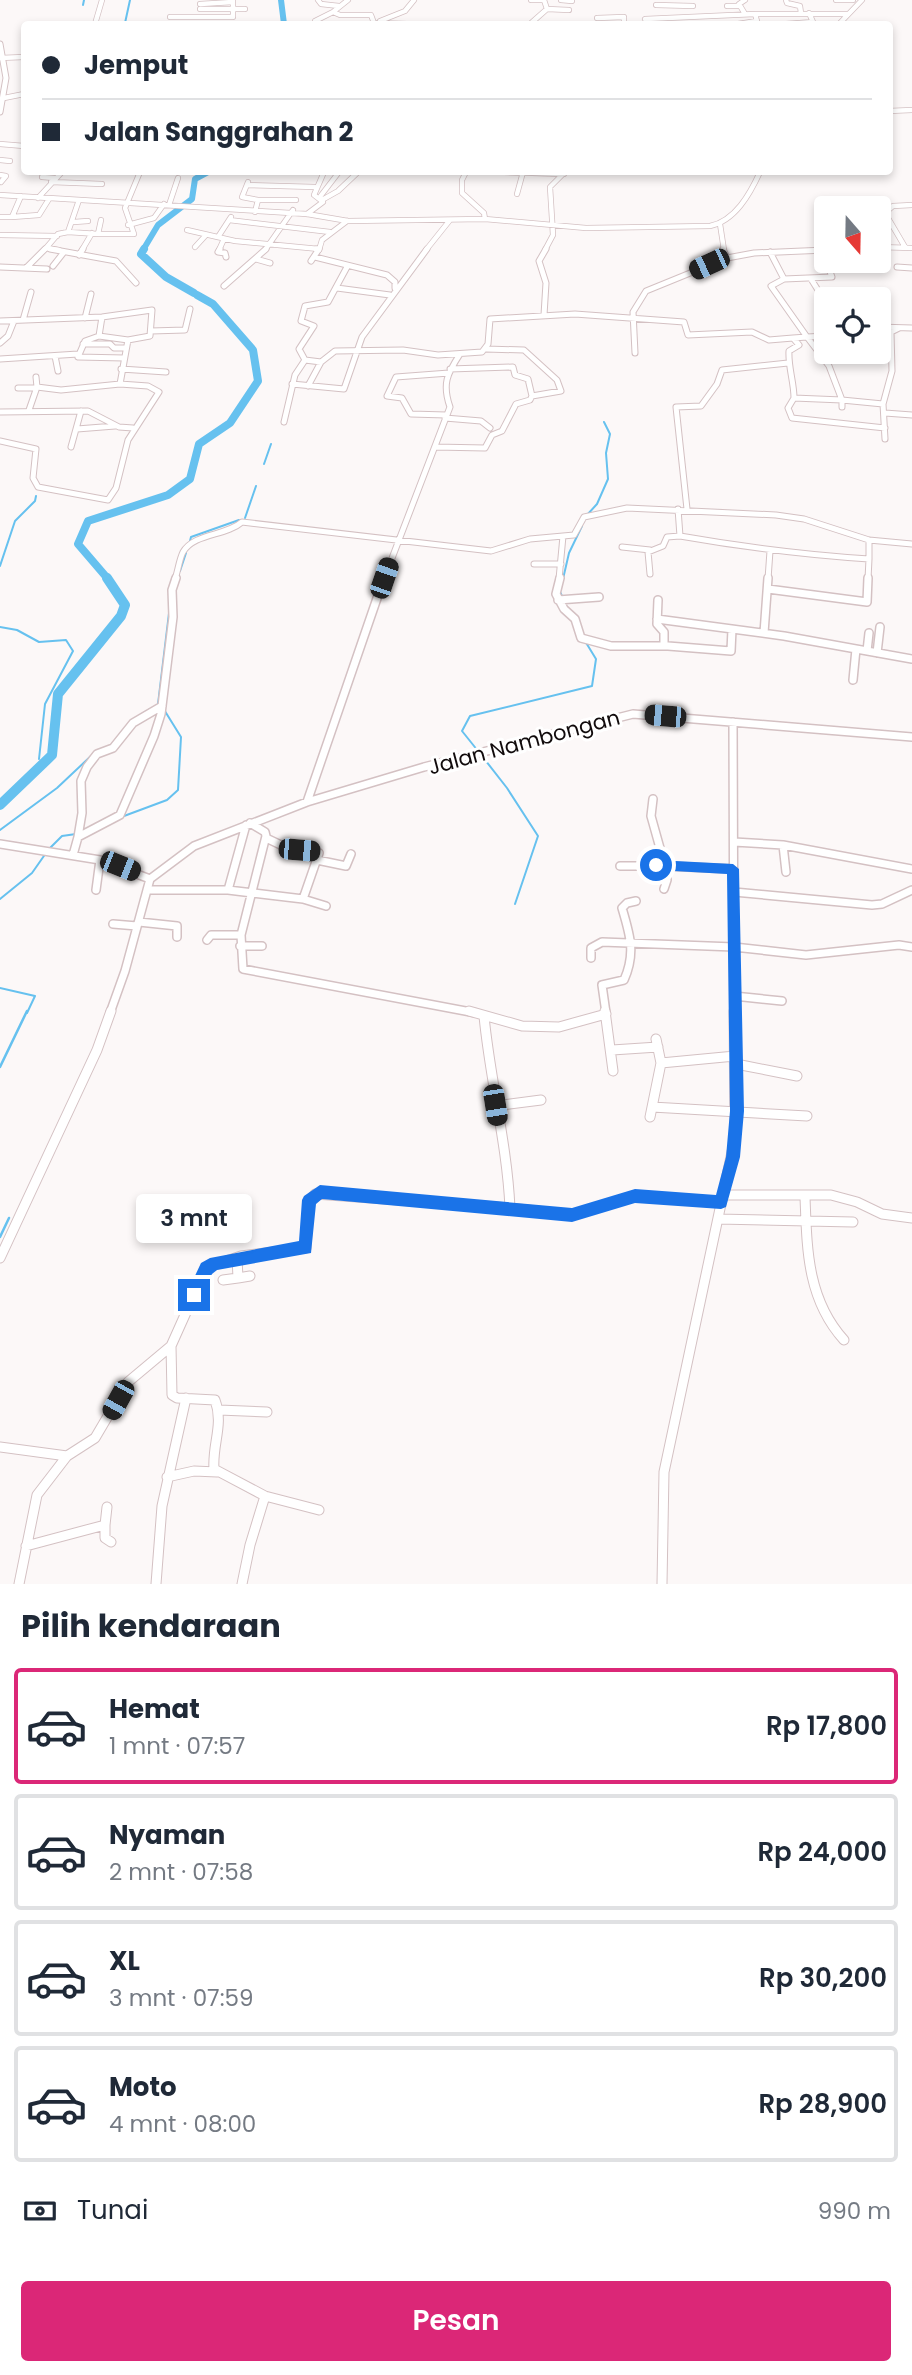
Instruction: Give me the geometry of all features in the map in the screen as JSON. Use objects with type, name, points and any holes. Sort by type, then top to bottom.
[{"type":"main road","points":[[0,44],[3,97],[0,112]]},
{"type":"street","points":[[96,21],[102,0]]},
{"type":"street","points":[[318,0],[321,4],[340,6]]},
{"type":"street","points":[[315,21],[348,0]]},
{"type":"street","points":[[380,21],[405,11],[414,0]]},
{"type":"street","points":[[531,0],[546,0],[547,9]]},
{"type":"street","points":[[561,0],[572,1]]},
{"type":"street","points":[[740,6],[739,3],[745,0]]},
{"type":"street","points":[[786,0],[787,3],[800,6],[801,13]]},
{"type":"street","points":[[835,0],[853,0]]},
{"type":"street","points":[[842,21],[862,0]]},
{"type":"street","points":[[170,18],[199,17],[233,16],[233,1],[200,2],[200,9],[199,17],[198,21]]},
{"type":"street","points":[[656,5],[693,4],[700,16]]},
{"type":"street","points":[[727,6],[740,6]]},
{"type":"street","points":[[740,6],[745,14]]},
{"type":"street","points":[[200,9],[245,9]]},
{"type":"street","points":[[533,21],[547,9],[569,10]]},
{"type":"street","points":[[169,21],[172,11]]},
{"type":"street","points":[[333,12],[340,15],[371,15],[372,21]]},
{"type":"street","points":[[809,13],[813,21]]},
{"type":"street","points":[[647,21],[645,19],[745,14],[848,14]]},
{"type":"street","points":[[755,14],[757,21]]},
{"type":"street","points":[[597,18],[624,17],[624,21]]},
{"type":"street","points":[[2,58],[21,57]]},
{"type":"street","points":[[3,97],[21,95]]},
{"type":"street","points":[[17,97],[16,100],[21,100]]},
{"type":"street","points":[[893,111],[912,110]]},
{"type":"street","points":[[0,144],[21,146]]},
{"type":"street","points":[[0,160],[10,160]]},
{"type":"street","points":[[0,175],[6,176],[1,182]]},
{"type":"street","points":[[38,198],[59,175]]},
{"type":"street","points":[[0,235],[57,236],[68,232],[134,234],[124,218],[125,201],[138,175]]},
{"type":"street","points":[[307,214],[323,202],[314,195],[315,187],[322,175]]},
{"type":"street","points":[[320,199],[337,175]]},
{"type":"street","points":[[320,199],[338,191],[355,175]]},
{"type":"street","points":[[464,175],[462,193],[484,213],[485,219]]},
{"type":"street","points":[[517,194],[521,175]]},
{"type":"street","points":[[544,316],[546,283],[539,261],[552,241],[554,225],[550,187],[563,175]]},
{"type":"street","points":[[0,195],[125,201],[235,211],[292,211],[348,221],[485,219],[634,229],[720,224],[748,198],[759,175]]},
{"type":"street","points":[[42,177],[102,184]]},
{"type":"street","points":[[128,225],[150,220],[162,212],[178,178]]},
{"type":"street","points":[[296,200],[258,200],[242,197],[247,183],[315,187]]},
{"type":"street","points":[[12,216],[20,196]]},
{"type":"street","points":[[0,217],[39,215],[48,199]]},
{"type":"street","points":[[68,232],[74,222],[79,200]]},
{"type":"street","points":[[255,212],[258,200]]},
{"type":"street","points":[[269,212],[271,205]]},
{"type":"street","points":[[891,207],[912,205]]},
{"type":"street","points":[[226,257],[226,253],[215,253],[235,211]]},
{"type":"street","points":[[224,286],[271,244],[292,211]]},
{"type":"street","points":[[306,228],[316,215]]},
{"type":"street","points":[[79,255],[101,220]]},
{"type":"street","points":[[229,220],[330,232]]},
{"type":"street","points":[[292,384],[344,389],[362,337],[390,295],[450,220]]},
{"type":"street","points":[[74,222],[88,221]]},
{"type":"street","points":[[348,221],[322,240],[313,259],[387,275],[396,282],[395,289]]},
{"type":"street","points":[[720,224],[720,245],[727,258]]},
{"type":"street","points":[[891,224],[909,247]]},
{"type":"street","points":[[187,230],[221,238],[319,249]]},
{"type":"street","points":[[195,247],[206,235]]},
{"type":"street","points":[[26,268],[57,236]]},
{"type":"street","points":[[891,247],[909,247]]},
{"type":"street","points":[[46,248],[120,263],[136,282]]},
{"type":"street","points":[[635,353],[632,319],[639,297],[646,291],[727,258],[770,252],[814,250]]},
{"type":"street","points":[[0,267],[50,268],[64,252]]},
{"type":"street","points":[[770,252],[784,279]]},
{"type":"street","points":[[256,259],[271,263]]},
{"type":"street","points":[[321,312],[347,267]]},
{"type":"street","points":[[897,267],[912,268]]},
{"type":"street","points":[[832,273],[833,276],[811,279],[784,279],[771,286],[830,367],[838,384],[842,404]]},
{"type":"street","points":[[811,279],[816,287]]},
{"type":"street","points":[[337,288],[390,295]]},
{"type":"street","points":[[23,320],[31,292]]},
{"type":"street","points":[[85,318],[91,294]]},
{"type":"street","points":[[305,360],[299,349],[314,326],[302,322],[301,319],[307,304],[323,305]]},
{"type":"street","points":[[152,331],[185,330],[190,309]]},
{"type":"street","points":[[0,321],[102,317],[152,310],[150,336],[128,340],[99,336],[88,339],[78,354]]},
{"type":"street","points":[[486,349],[490,319],[575,314],[684,322],[686,334],[689,336],[752,332],[770,341],[814,337]]},
{"type":"street","points":[[99,336],[102,317]]},
{"type":"street","points":[[0,344],[8,336],[14,321]]},
{"type":"street","points":[[891,325],[912,328]]},
{"type":"street","points":[[885,439],[883,404],[892,368],[891,332],[899,328]]},
{"type":"street","points":[[793,338],[799,345],[789,351],[788,363],[794,382],[794,398],[788,408],[792,418],[885,428]]},
{"type":"street","points":[[120,384],[128,340]]},
{"type":"street","points":[[83,344],[110,344],[114,348],[126,348]]},
{"type":"street","points":[[309,386],[321,362],[330,352],[460,354],[486,349],[524,350],[561,387],[557,393],[532,396],[530,400],[516,404],[502,431],[492,435],[483,449],[435,447]]},
{"type":"street","points":[[0,359],[78,354],[84,359],[124,358]]},
{"type":"street","points":[[307,802],[398,542],[446,416],[449,404],[444,390],[450,371],[460,354]]},
{"type":"street","points":[[55,356],[58,372]]},
{"type":"street","points":[[305,360],[321,362]]},
{"type":"street","points":[[284,422],[292,384],[305,360]]},
{"type":"street","points":[[687,509],[676,407],[701,406],[714,390],[724,369],[788,363]]},
{"type":"street","points":[[490,428],[481,421],[411,414],[401,398],[387,397],[396,377],[513,367],[515,375],[528,379],[532,396]]},
{"type":"street","points":[[121,369],[166,372]]},
{"type":"street","points":[[29,411],[36,388],[36,377]]},
{"type":"street","points":[[0,441],[36,449],[33,478],[38,487],[106,500],[111,497],[117,484],[123,451],[133,428],[150,411],[159,390],[141,384],[61,390],[18,388]]},
{"type":"street","points":[[794,398],[842,404],[883,404]]},
{"type":"street","points":[[51,410],[53,401]]},
{"type":"street","points":[[0,412],[81,411],[96,413],[117,426]]},
{"type":"street","points":[[71,447],[81,411]]},
{"type":"street","points":[[885,413],[912,415]]},
{"type":"street","points":[[77,429],[117,426],[133,428]]},
{"type":"street","points":[[91,438],[94,428]]},
{"type":"street","points":[[78,836],[107,822],[123,810],[136,773],[155,736],[162,706],[173,617],[172,590],[183,553],[191,543],[235,528],[242,522],[491,551],[523,541],[576,534],[582,519],[621,508],[687,509],[789,516],[869,540],[912,544]]},
{"type":"street","points":[[678,509],[680,536]]},
{"type":"street","points":[[622,547],[650,550],[663,547],[667,537],[680,536],[770,551],[869,559]]},
{"type":"street","points":[[563,537],[556,590],[558,600],[575,620],[582,638],[611,646],[664,646],[731,652],[733,629]]},
{"type":"street","points":[[768,589],[867,602],[869,540]]},
{"type":"street","points":[[650,550],[650,575]]},
{"type":"street","points":[[764,633],[770,551]]},
{"type":"street","points":[[534,565],[561,564]]},
{"type":"street","points":[[558,600],[599,597]]},
{"type":"street","points":[[658,600],[657,624],[664,632],[664,646]]},
{"type":"street","points":[[657,619],[764,633],[912,659]]},
{"type":"street","points":[[877,653],[880,628]]},
{"type":"street","points":[[867,651],[869,633]]},
{"type":"street","points":[[853,680],[856,649]]},
{"type":"street","points":[[73,855],[82,813],[80,781],[87,766],[97,754],[113,748],[133,723],[162,706]]},
{"type":"street","name":"Jalan Nambongan","points":[[150,879],[194,846],[307,802],[424,767],[633,714],[912,737]]},
{"type":"street","points":[[662,1584],[664,1472],[733,1157],[737,1111],[733,722]]},
{"type":"street","points":[[653,799],[651,816],[667,880],[664,889]]},
{"type":"street","points":[[228,890],[248,824],[265,832],[266,838],[241,935],[243,969],[464,1010],[517,1025],[554,1028],[606,1014]]},
{"type":"street","points":[[266,838],[292,849],[317,852],[317,860],[303,899]]},
{"type":"street","points":[[734,842],[783,845],[912,869]]},
{"type":"street","points":[[0,844],[100,860],[150,879],[125,971],[97,1049],[0,1258]]},
{"type":"street","points":[[783,845],[786,873]]},
{"type":"street","points":[[317,860],[346,866],[351,854]]},
{"type":"street","points":[[96,890],[100,860]]},
{"type":"street","points":[[620,866],[733,869]]},
{"type":"street","points":[[147,890],[254,892],[303,899],[326,906]]},
{"type":"street","points":[[734,892],[872,905],[882,904],[912,890]]},
{"type":"street","points":[[614,1070],[602,985],[624,980],[631,965],[633,945],[622,912],[623,905],[636,901]]},
{"type":"street","points":[[113,924],[177,926],[177,937]]},
{"type":"street","points":[[207,940],[211,935],[241,935]]},
{"type":"street","points":[[591,958],[591,948],[596,944],[610,942],[734,947],[806,956],[899,945],[912,947]]},
{"type":"street","points":[[240,946],[262,946]]},
{"type":"street","points":[[734,996],[782,1002]]},
{"type":"street","points":[[484,1016],[495,1105],[508,1171],[510,1208]]},
{"type":"street","points":[[612,1051],[657,1043],[661,1063],[650,1117]]},
{"type":"street","points":[[661,1063],[735,1060],[797,1076]]},
{"type":"street","points":[[495,1105],[541,1100]]},
{"type":"street","points":[[652,1107],[807,1116]]},
{"type":"street","points":[[217,1472],[213,1461],[220,1430],[219,1410],[215,1401],[177,1398],[170,1391],[171,1346],[206,1268],[237,1258],[306,1248],[309,1200],[320,1192],[572,1215],[635,1196],[723,1198],[831,1195],[857,1202],[882,1214],[912,1218]]},
{"type":"street","points":[[805,1197],[814,1297],[828,1323],[844,1340]]},
{"type":"street","points":[[718,1219],[853,1222]]},
{"type":"street","points":[[237,1258],[238,1278]]},
{"type":"street","points":[[223,1280],[250,1276]]},
{"type":"street","points":[[19,1584],[37,1495],[67,1456],[96,1438],[135,1373],[171,1346]]},
{"type":"street","points":[[156,1584],[158,1534],[167,1478],[186,1398]]},
{"type":"street","points":[[219,1410],[267,1412]]},
{"type":"street","points":[[0,1447],[67,1456]]},
{"type":"street","points":[[167,1478],[194,1471],[217,1472],[265,1496],[319,1510]]},
{"type":"street","points":[[242,1584],[250,1545],[265,1496]]},
{"type":"street","points":[[107,1507],[105,1538],[111,1542]]},
{"type":"street","points":[[26,1546],[105,1525]]},
{"type":"waterway","points":[[83,5],[84,0]]},
{"type":"waterway","points":[[125,21],[130,0]]},
{"type":"waterway","points":[[281,0],[284,21]]},
{"type":"waterway","points":[[143,250],[158,225],[192,199],[195,179],[202,175]]},
{"type":"waterway","points":[[144,249],[141,254],[166,277],[194,293]]},
{"type":"waterway","points":[[108,579],[78,544],[88,521],[168,495],[190,479],[199,444],[230,423],[258,381],[253,350],[213,304],[197,295]]},
{"type":"waterway","points":[[587,515],[597,504],[608,479],[606,453],[610,434],[604,422]]},
{"type":"waterway","points":[[264,464],[271,444]]},
{"type":"waterway","points":[[245,518],[256,486]]},
{"type":"waterway","points":[[0,566],[15,521],[35,501],[36,496]]},
{"type":"waterway","points":[[190,541],[191,537],[239,520]]},
{"type":"waterway","points":[[562,596],[560,592],[569,553],[582,526]]},
{"type":"waterway","points":[[180,571],[186,553]]},
{"type":"waterway","points":[[0,805],[52,755],[58,694],[121,616],[125,605],[107,578]]},
{"type":"waterway","points":[[158,704],[169,613]]},
{"type":"waterway","points":[[0,627],[17,630],[39,642],[66,640],[73,651],[45,704],[39,759]]},
{"type":"waterway","points":[[478,751],[462,731],[470,716],[592,686],[596,659],[585,641]]},
{"type":"waterway","points":[[124,816],[167,800],[178,790],[181,737],[163,708]]},
{"type":"waterway","points":[[140,715],[150,709]]},
{"type":"waterway","points":[[0,830],[57,788],[91,756]]},
{"type":"waterway","points":[[482,756],[507,788],[538,836],[515,904]]},
{"type":"waterway","points":[[49,849],[62,836],[76,834]]},
{"type":"waterway","points":[[0,899],[32,873],[46,853]]},
{"type":"waterway","points":[[0,988],[35,996],[27,1013]]},
{"type":"waterway","points":[[0,1067],[27,1011]]},
{"type":"waterway","points":[[0,1237],[9,1218]]},
{"type":"route","points":[[194,1295],[206,1268],[215,1263],[306,1248],[309,1200],[320,1192],[572,1215],[635,1196],[721,1202],[733,1157],[737,1111],[733,869],[656,865]]}]
